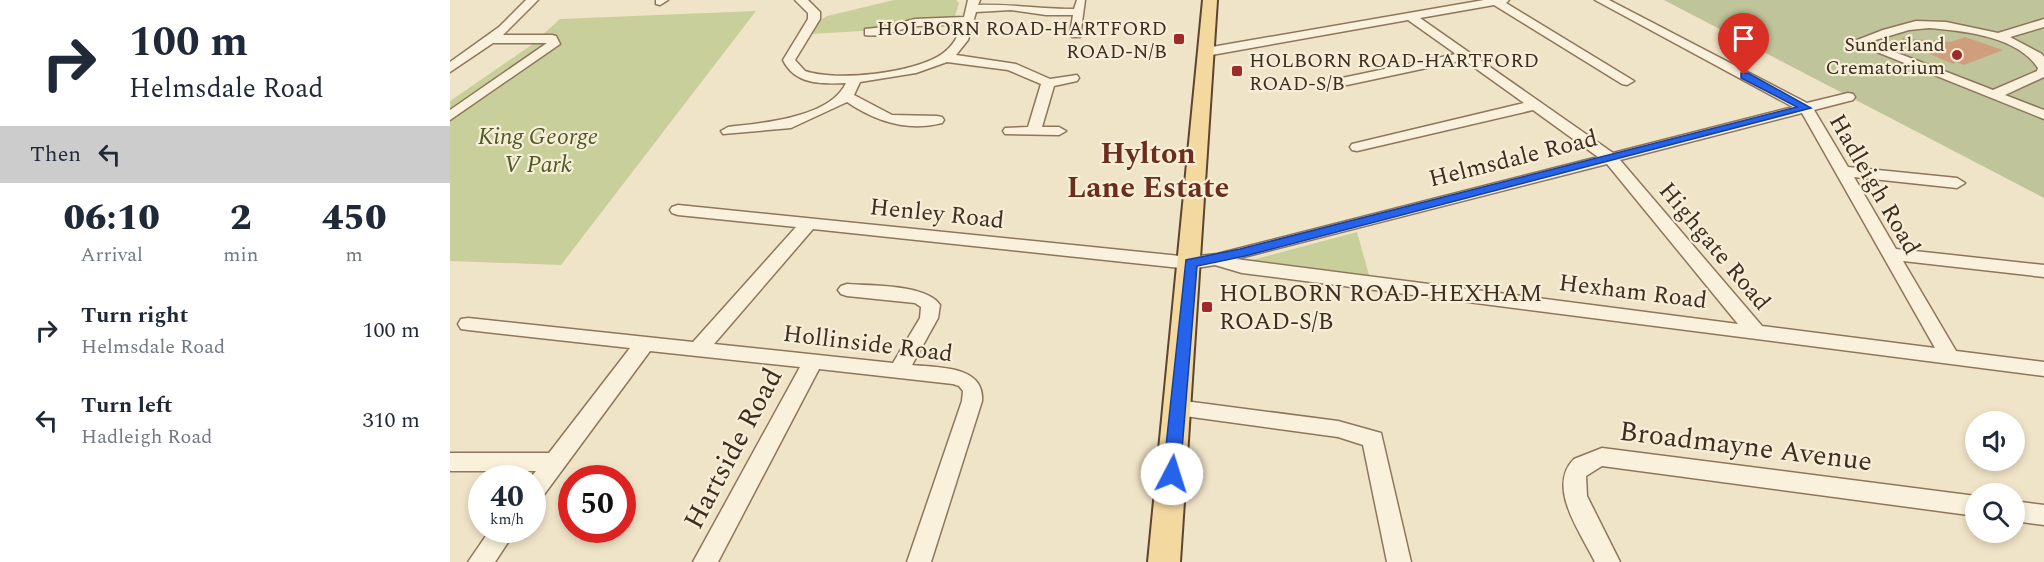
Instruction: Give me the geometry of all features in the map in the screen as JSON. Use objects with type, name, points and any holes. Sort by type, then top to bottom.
[{"type":"main road","points":[[1164,562],[1210,0]]},
{"type":"street","points":[[450,68],[491,39],[532,0]]},
{"type":"street","points":[[801,0],[814,12],[814,19],[789,60],[801,75],[815,79],[855,78],[904,72],[927,66],[945,58],[962,42],[971,10]]},
{"type":"street","name":"Hadleigh Road","points":[[1601,0],[1806,108],[1950,357]]},
{"type":"street","points":[[1206,52],[1499,1],[1627,81]]},
{"type":"street","points":[[869,32],[885,31],[971,10],[1011,7],[1046,12],[1080,6],[1076,34]]},
{"type":"street","name":"Highgate Road","points":[[1410,16],[1610,158],[1756,332]]},
{"type":"street","points":[[1997,37],[2044,23]]},
{"type":"street","points":[[1994,95],[2043,73],[2044,68],[2039,58],[2028,50],[1997,37],[1964,28],[1932,25],[1917,25],[1858,42],[2044,115]]},
{"type":"street","points":[[450,116],[554,44],[552,39],[538,37],[491,39]]},
{"type":"street","points":[[1875,37],[2008,88]]},
{"type":"street","points":[[1347,81],[1465,56]]},
{"type":"street","points":[[945,58],[1005,63],[1031,72],[1048,83],[1072,78]]},
{"type":"street","points":[[728,131],[786,125],[820,111],[847,96],[855,78]]},
{"type":"street","points":[[1034,131],[1048,83]]},
{"type":"street","points":[[847,96],[876,116],[904,122],[937,120]]},
{"type":"street","name":"Helmsdale Road","points":[[1190,263],[1217,259],[1848,97]]},
{"type":"street","points":[[1357,147],[1535,105]]},
{"type":"street","points":[[1010,131],[1059,131]]},
{"type":"street","points":[[1842,171],[1957,183]]},
{"type":"street","name":"Henley Road","points":[[678,210],[1190,263]]},
{"type":"street","points":[[698,349],[808,224]]},
{"type":"street","points":[[1889,254],[2044,271]]},
{"type":"street","name":"Hexham Road","points":[[1217,259],[1242,267],[2044,369]]},
{"type":"street","points":[[847,290],[920,297],[931,305],[929,318],[898,371]]},
{"type":"street","name":"Hollinside Road","points":[[468,324],[960,378],[973,390],[972,401],[919,562]]},
{"type":"street","points":[[546,474],[645,343]]},
{"type":"street","name":"Hartside Road","points":[[705,562],[813,362]]},
{"type":"street","points":[[1177,408],[1338,429],[1373,439],[1399,562]]},
{"type":"street","name":"Broadmayne Avenue","points":[[1608,562],[1572,487],[1576,470],[1582,464],[1602,457],[1965,505]]},
{"type":"street","points":[[450,462],[555,462]]},
{"type":"street","points":[[2025,512],[2044,515]]},
{"type":"street","points":[[480,562],[494,543]]},
{"type":"green space","points":[[894,0],[956,0],[959,3],[955,16],[948,17],[947,20],[879,30],[811,34],[819,21],[827,16]]},
{"type":"green space","points":[[1664,0],[2044,0],[2044,198]]},
{"type":"green space","name":"King George V Park","points":[[756,11],[561,265],[450,261],[450,101],[530,46],[560,19]]},
{"type":"green space","points":[[1357,232],[1369,275],[1252,260]]},
{"type":"building","name":"Sunderland Crematorium","points":[[1965,37],[2003,50],[1964,65],[1956,62],[1953,64],[1901,42],[1902,38],[1951,42]]},
{"type":"place","name":"HOLBORN ROAD-HARTFORD ROAD-N/B","points":[[1179,39]]},
{"type":"place","name":"Sunderland Crematorium","points":[[1957,55]]},
{"type":"place","name":"HOLBORN ROAD-HARTFORD ROAD-S/B","points":[[1237,71]]},
{"type":"place","name":"HOLBORN ROAD-HEXHAM ROAD-S/B","points":[[1207,307]]},
{"type":"district","name":"Hylton Lane Estate","points":[[1148,170]]},
{"type":"route","points":[[1172,474],[1190,263],[1217,259],[1806,108],[1744,75]]}]
